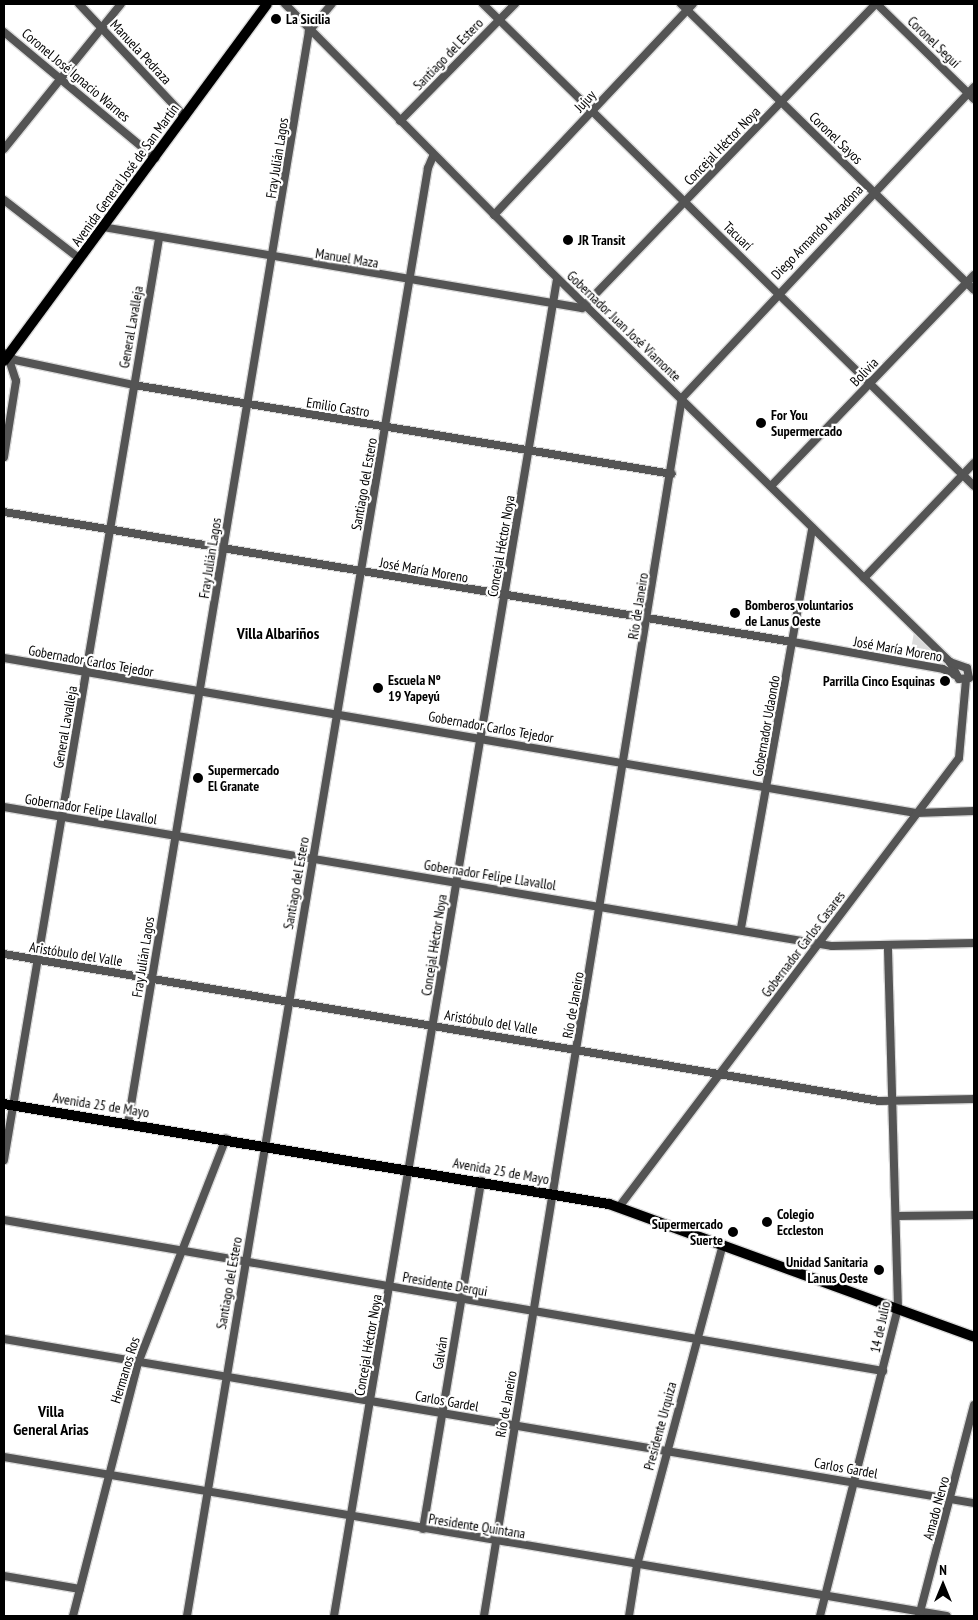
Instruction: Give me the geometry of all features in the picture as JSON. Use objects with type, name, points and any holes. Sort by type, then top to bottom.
[{"type":"main road","name":"Avenida General José de San Martín","points":[[5,356],[80,259],[268,4]]},
{"type":"main road","name":"Avenida 25 de Mayo","points":[[8,1104],[411,1169],[619,1207],[974,1337]]},
{"type":"street","name":"Manuela Pedraza","points":[[79,4],[185,117]]},
{"type":"street","points":[[4,149],[121,4]]},
{"type":"street","name":"Gobernador Juan José Viamonte","points":[[285,4],[309,31],[557,278],[682,398],[950,662],[957,675]]},
{"type":"street","points":[[309,31],[332,4]]},
{"type":"street","name":"Tacuarí","points":[[483,4],[974,486]]},
{"type":"street","name":"Santiago del Estero","points":[[400,121],[515,4]]},
{"type":"street","name":"Coronel Sayos","points":[[681,4],[974,290]]},
{"type":"street","name":"Jujuy","points":[[494,215],[694,4]]},
{"type":"street","name":"Coronel Seguí","points":[[876,4],[972,93]]},
{"type":"street","name":"Concejal Héctor Noya","points":[[587,306],[876,4]]},
{"type":"street","name":"Fray Julián Lagos","points":[[128,1123],[249,405],[309,31]]},
{"type":"street","name":"Coronel José Ignacio Warnes","points":[[4,32],[155,158]]},
{"type":"street","name":"Diego Armando Maradona","points":[[682,398],[778,292],[874,191],[972,93]]},
{"type":"street","name":"Santiago del Estero","points":[[187,1616],[225,1378],[428,168],[434,156]]},
{"type":"street","points":[[4,200],[80,259]]},
{"type":"street","name":"Manuel Maza","points":[[103,227],[159,239],[410,281],[553,304],[587,306]]},
{"type":"street","name":"General Lavalleja","points":[[4,1160],[8,1104],[38,960],[159,239]]},
{"type":"street","name":"Bolivia","points":[[772,486],[974,275]]},
{"type":"street","name":"Concejal Héctor Noya","points":[[334,1616],[411,1169],[480,738],[530,451],[557,278]]},
{"type":"street","points":[[4,456],[16,381],[5,356]]},
{"type":"street","name":"Emilio Castro","points":[[5,356],[134,385],[672,474]]},
{"type":"street","name":"Río de Janeiro","points":[[484,1616],[514,1425],[535,1312],[626,763],[672,474],[682,398]]},
{"type":"street","points":[[864,578],[974,463]]},
{"type":"street","name":"José María Moreno","points":[[4,512],[224,550],[792,642],[943,669],[970,679]]},
{"type":"street","name":"Gobernador Udaondo","points":[[741,928],[768,787],[812,528]]},
{"type":"street","name":"Gobernador Carlos Tejedor","points":[[4,658],[916,813],[974,811]]},
{"type":"street","points":[[957,675],[974,661]]},
{"type":"street","name":"Gobernador Juan José Viamonte","points":[[950,662],[966,667]]},
{"type":"street","name":"Gobernador Carlos Casares","points":[[619,1207],[821,943],[916,813],[959,758],[970,679],[966,667]]},
{"type":"street","name":"Gobernador Felipe Llavallol","points":[[4,807],[741,928],[821,943],[888,946],[974,943]]},
{"type":"street","name":"14 de Julio","points":[[820,1616],[898,1308],[894,1102],[888,946]]},
{"type":"street","name":"Aristóbulo del Valle","points":[[4,954],[894,1102],[974,1099]]},
{"type":"street","name":"Hermanos Ros","points":[[73,1616],[138,1363],[226,1139]]},
{"type":"street","name":"Galván","points":[[423,1529],[481,1182]]},
{"type":"street","points":[[897,1216],[974,1214]]},
{"type":"street","name":"Presidente Derqui","points":[[4,1220],[883,1371]]},
{"type":"street","name":"Presidente Urquiza","points":[[629,1616],[637,1565],[723,1244]]},
{"type":"street","name":"Carlos Gardel","points":[[4,1339],[225,1378],[974,1503]]},
{"type":"street","name":"Amado Nervo","points":[[920,1614],[974,1405]]},
{"type":"street","name":"Presidente Quintana","points":[[4,1457],[496,1542],[825,1596],[920,1614],[947,1616]]},
{"type":"street","points":[[4,1576],[80,1589]]},
{"type":"shaded area","points":[[914,632],[939,657],[939,662],[909,662]]},
{"type":"place","name":"La Sicilia","points":[[276,19]]},
{"type":"place","name":"JR Transit","points":[[568,240]]},
{"type":"place","name":"For You Supermercado","points":[[761,423]]},
{"type":"place","name":"Bomberos voluntarios de Lanus Oeste","points":[[735,613]]},
{"type":"place","name":"Parrilla Cinco Esquinas","points":[[945,681]]},
{"type":"place","name":"Escuela Nº 19 Yapeyú","points":[[378,688]]},
{"type":"place","name":"Supermercado El Granate","points":[[198,778]]},
{"type":"place","name":"Colegio Eccleston","points":[[767,1222]]},
{"type":"place","name":"Supermercado Suerte","points":[[733,1232]]},
{"type":"place","name":"Unidad Sanitaria Lanus Oeste","points":[[879,1270]]},
{"type":"district","name":"Villa Albariños","points":[[278,633]]},
{"type":"district","name":"Villa General Arias","points":[[51,1420]]}]
